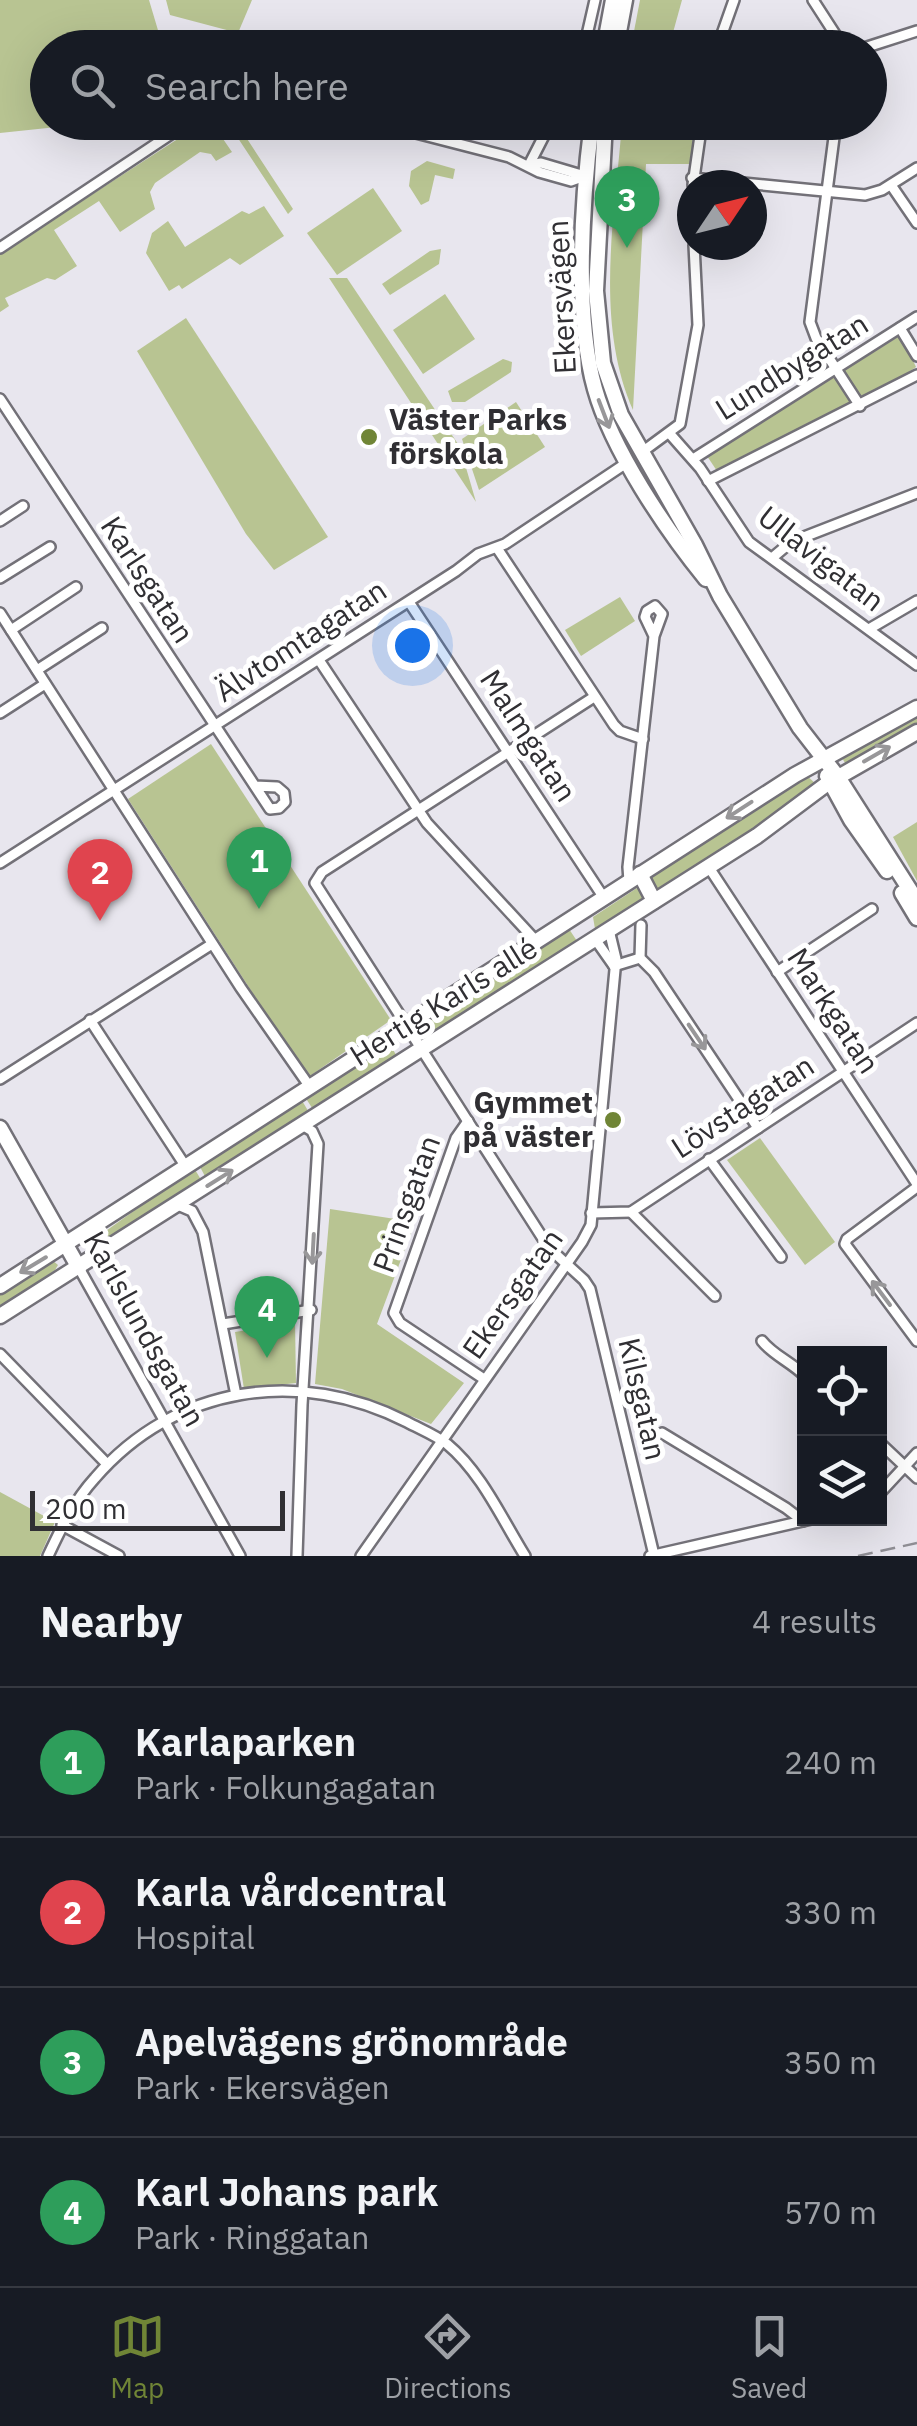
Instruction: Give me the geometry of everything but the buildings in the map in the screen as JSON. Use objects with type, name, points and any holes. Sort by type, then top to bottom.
[{"type":"main road","points":[[608,30],[614,0]]},
{"type":"main road","points":[[619,30],[625,0]]},
{"type":"main road","name":"Ekersvägen","points":[[592,140],[598,335],[611,391],[720,596]]},
{"type":"main road","name":"Ekersvägen","points":[[601,140],[582,264],[594,384],[603,414],[628,462],[697,568],[720,596]]},
{"type":"main road","points":[[628,462],[642,452]]},
{"type":"main road","points":[[720,596],[917,918]]},
{"type":"main road","name":"Hertig Karls allé","points":[[0,1286],[794,775],[917,708]]},
{"type":"main road","name":"Hertig Karls allé","points":[[0,1316],[609,930],[833,780],[917,732]]},
{"type":"main road","points":[[833,780],[917,901]]},
{"type":"main road","points":[[635,878],[654,901]]},
{"type":"main road","points":[[595,939],[587,919],[598,902]]},
{"type":"main road","name":"Karlslundsgatan","points":[[0,1128],[79,1268]]},
{"type":"main road","points":[[79,1268],[78,1258],[89,1230]]},
{"type":"main road","points":[[62,1279],[66,1245]]},
{"type":"street","points":[[588,30],[596,0]]},
{"type":"street","points":[[723,30],[734,0]]},
{"type":"street","points":[[812,0],[832,30]]},
{"type":"street","points":[[887,41],[917,31]]},
{"type":"street","points":[[0,248],[162,140]]},
{"type":"street","points":[[443,140],[529,165],[542,163],[593,177]]},
{"type":"street","points":[[529,165],[542,140]]},
{"type":"street","points":[[694,170],[699,140]]},
{"type":"street","points":[[834,140],[810,322],[816,338],[860,406]]},
{"type":"street","points":[[767,188],[865,195],[891,185],[917,168]]},
{"type":"street","points":[[891,185],[917,223]]},
{"type":"street","points":[[642,452],[680,424],[698,325],[695,260]]},
{"type":"street","name":"Lundbygatan","points":[[693,460],[917,317]]},
{"type":"street","points":[[900,328],[917,356]]},
{"type":"street","points":[[708,481],[917,375]]},
{"type":"street","name":"Karlsgatan","points":[[0,399],[255,786]]},
{"type":"street","name":"Ullavigatan","points":[[670,434],[693,460],[742,534],[917,664]]},
{"type":"street","name":"Älvtomtagatan","points":[[0,864],[478,554],[497,548],[628,462]]},
{"type":"street","points":[[772,558],[790,542],[917,493]]},
{"type":"street","points":[[0,521],[23,506]]},
{"type":"street","points":[[0,578],[50,547]]},
{"type":"street","points":[[497,548],[594,697],[620,731],[643,740]]},
{"type":"street","points":[[11,630],[76,588]]},
{"type":"street","points":[[869,628],[917,601]]},
{"type":"street","name":"Malmgatan","points":[[409,602],[508,752],[598,902]]},
{"type":"street","points":[[1,618],[310,1088]]},
{"type":"street","points":[[37,670],[102,628]]},
{"type":"street","points":[[635,878],[631,849],[654,636]]},
{"type":"street","points":[[318,660],[419,812],[536,942]]},
{"type":"street","points":[[0,713],[45,684]]},
{"type":"street","points":[[566,1264],[550,1248],[315,882],[318,874],[594,697]]},
{"type":"street","name":"Markgatan","points":[[708,866],[917,1185]]},
{"type":"street","points":[[777,972],[872,909]]},
{"type":"street","points":[[640,925],[640,958],[654,972],[758,1128]]},
{"type":"street","name":"Ekersgatan","points":[[361,1556],[591,1225],[616,959],[609,930]]},
{"type":"street","points":[[595,939],[614,966],[640,958]]},
{"type":"street","points":[[0,1079],[212,944]]},
{"type":"street","points":[[90,1020],[186,1167]]},
{"type":"street","name":"Lövstagatan","points":[[630,1212],[917,1023]]},
{"type":"street","name":"Prinsgatan","points":[[468,1121],[456,1138],[394,1313],[400,1323],[484,1378]]},
{"type":"street","points":[[297,1556],[318,1144],[312,1131],[302,1125]]},
{"type":"street","points":[[709,1159],[780,1256]]},
{"type":"street","points":[[917,1185],[847,1238],[845,1244],[917,1341]]},
{"type":"street","points":[[178,1204],[192,1211],[203,1232],[236,1395]]},
{"type":"street","points":[[591,1213],[630,1212],[715,1296]]},
{"type":"street","name":"Kilsgatan","points":[[566,1264],[590,1289],[652,1556]]},
{"type":"street","name":"Karlslundsgatan","points":[[79,1268],[240,1556]]},
{"type":"street","points":[[223,1324],[310,1310]]},
{"type":"street","points":[[762,1341],[769,1351],[785,1357],[797,1368]]},
{"type":"street","points":[[0,1354],[108,1464]]},
{"type":"street","points":[[48,1556],[72,1507],[108,1464],[134,1441],[165,1423],[236,1395],[304,1390],[367,1403],[441,1440],[473,1472],[526,1556]]},
{"type":"street","points":[[662,1433],[797,1517]]},
{"type":"street","points":[[887,1449],[917,1478]]},
{"type":"street","points":[[887,1485],[917,1453]]},
{"type":"street","points":[[652,1556],[797,1523]]},
{"type":"street","points":[[62,1525],[118,1556]]},
{"type":"green space","points":[[0,0],[149,0],[158,30],[30,30],[30,130],[0,133]]},
{"type":"green space","points":[[166,0],[252,0],[239,30],[170,15]]},
{"type":"green space","points":[[640,0],[682,0],[674,30],[634,30]]},
{"type":"green space","points":[[176,140],[224,140],[232,152],[216,161],[211,154],[200,152],[155,183],[150,192],[155,209],[120,232],[99,201],[54,230],[77,266],[55,280],[47,278],[5,298],[9,306],[0,312],[0,254]]},
{"type":"green space","points":[[239,140],[248,140],[293,209],[288,214]]},
{"type":"green space","points":[[620,140],[693,140],[690,164],[646,164],[633,410],[614,341],[612,231]]},
{"type":"green space","points":[[427,161],[455,169],[453,179],[435,175],[429,201],[421,205],[409,186],[411,171]]},
{"type":"green space","points":[[373,188],[402,231],[337,275],[307,233]]},
{"type":"green space","points":[[264,206],[284,236],[240,265],[230,258],[182,289],[179,285],[169,291],[146,253],[152,233],[168,221],[185,247],[242,211],[249,214]]},
{"type":"green space","points":[[441,249],[439,264],[390,295],[382,284],[430,251]]},
{"type":"green space","points":[[329,278],[347,278],[460,447],[476,502]]},
{"type":"green space","points":[[445,294],[475,339],[423,374],[393,330]]},
{"type":"green space","points":[[186,318],[328,537],[274,570],[246,534],[137,351]]},
{"type":"green space","points":[[901,335],[916,367],[878,393],[717,471],[707,456]]},
{"type":"green space","points":[[503,359],[512,362],[511,372],[465,402],[452,402],[448,391]]},
{"type":"green space","points":[[516,402],[545,447],[479,490],[462,439]]},
{"type":"green space","points":[[620,597],[635,621],[581,656],[565,630]]},
{"type":"green space","points":[[917,714],[917,727],[847,766],[842,758]]},
{"type":"green space","points":[[211,744],[391,1020],[307,1078],[128,799]]},
{"type":"green space","points":[[805,774],[816,784],[656,895],[648,877]]},
{"type":"green space","points":[[917,822],[917,881],[893,837]]},
{"type":"green space","points":[[640,886],[644,896],[640,900],[599,930],[595,929],[593,917]]},
{"type":"green space","points":[[569,929],[579,944],[430,1038],[420,1022]]},
{"type":"green space","points":[[389,1043],[398,1058],[314,1111],[305,1097]]},
{"type":"green space","points":[[301,1099],[310,1114],[207,1180],[199,1165]]},
{"type":"green space","points":[[760,1138],[835,1242],[805,1265],[727,1160]]},
{"type":"green space","points":[[194,1168],[203,1183],[94,1253],[88,1247],[96,1238]]},
{"type":"green space","points":[[330,1209],[415,1222],[377,1324],[464,1383],[431,1424],[342,1389],[315,1384]]},
{"type":"green space","points":[[52,1260],[58,1265],[55,1270],[0,1308],[0,1293]]},
{"type":"green space","points":[[295,1322],[296,1383],[244,1389],[235,1332]]},
{"type":"green space","points":[[0,1492],[55,1522],[40,1556],[0,1556]]},
{"type":"railway","points":[[858,1556],[917,1543]]},
{"type":"place","name":"Apelvägens grönområde","points":[[627,248]]},
{"type":"place","name":"Väster Parks förskola","points":[[369,437]]},
{"type":"place","name":"Karlaparken","points":[[259,909]]},
{"type":"place","name":"Karla vårdcentral","points":[[100,921]]},
{"type":"place","name":"Gymmet på väster","points":[[613,1120]]},
{"type":"place","name":"Karl Johans park","points":[[267,1358]]}]
